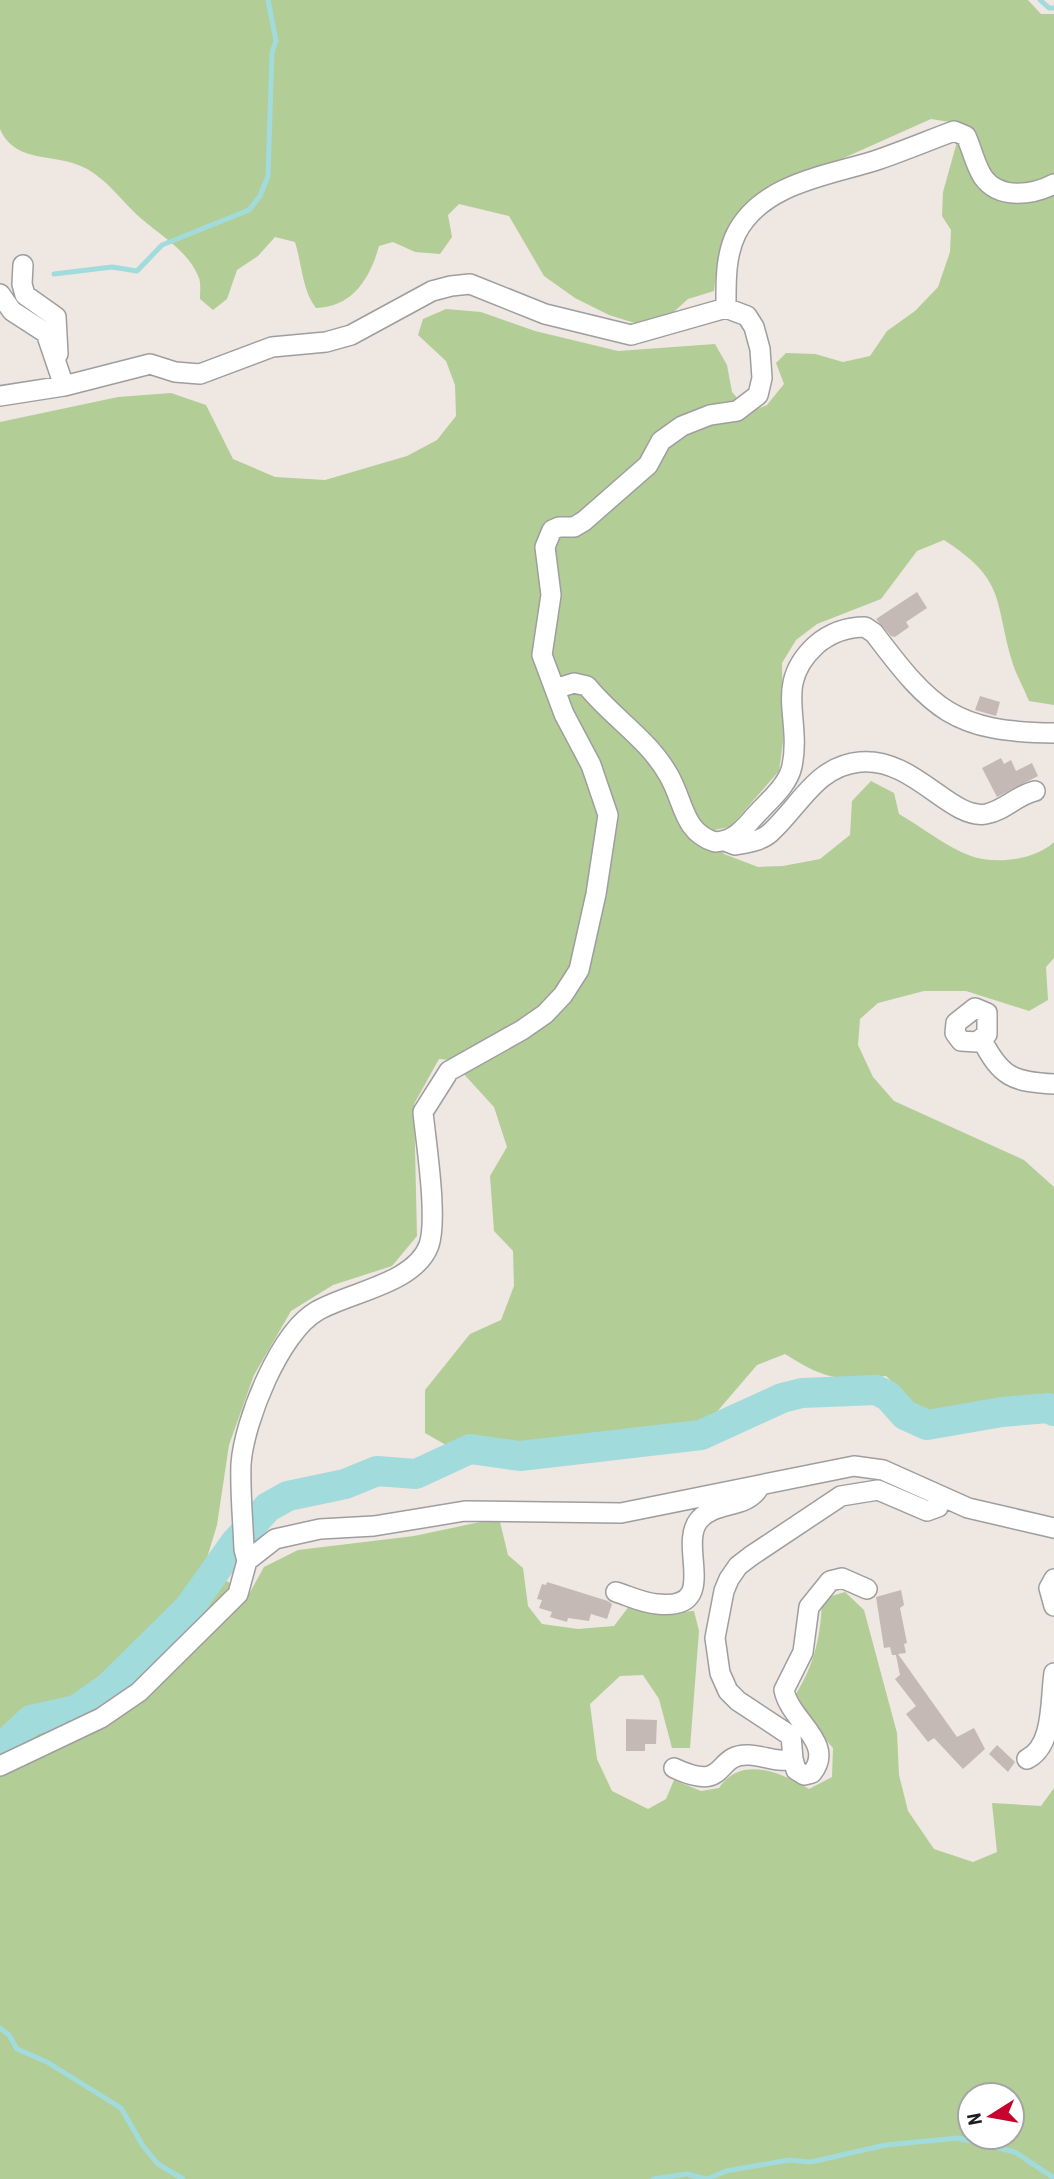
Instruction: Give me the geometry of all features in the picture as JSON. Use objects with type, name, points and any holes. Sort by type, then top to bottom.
[{"type":"street","points":[[726,308],[729,256],[737,233],[763,203],[801,182],[876,160],[954,131],[966,136],[985,179],[999,191],[1031,192],[1054,184]]},
{"type":"street","points":[[23,265],[24,295],[52,312],[58,323],[58,364]]},
{"type":"street","points":[[0,396],[64,386],[150,364],[175,372],[200,374],[272,346],[326,342],[351,335],[432,291],[470,284],[545,314],[631,335],[726,308],[747,316],[754,327],[762,378],[758,395],[737,411],[710,415],[682,426],[661,441],[648,465],[584,521],[574,527],[559,527],[548,537],[545,547],[551,595],[541,655],[564,714],[591,765],[608,815],[598,882],[579,970],[563,995],[545,1014],[449,1071],[426,1104],[424,1112],[431,1216],[429,1244],[415,1264],[386,1283],[317,1310],[296,1327],[272,1369],[244,1443],[241,1464],[244,1549],[247,1561],[237,1594],[139,1692],[101,1718],[0,1766]]},
{"type":"street","points":[[0,294],[12,311],[46,333],[64,386]]},
{"type":"street","points":[[725,841],[735,837],[775,794],[792,768],[794,674],[801,660],[821,641],[837,631],[865,627],[874,632],[926,696],[961,721],[984,728],[1054,733]]},
{"type":"street","points":[[555,689],[575,683],[587,686],[661,762],[692,829],[705,839],[735,845],[769,834],[822,775],[835,767],[861,762],[881,763],[915,776],[949,802],[972,813],[997,811],[1035,791]]},
{"type":"street","points":[[982,1040],[999,1070],[1026,1083],[1054,1084]]},
{"type":"street","points":[[247,1561],[275,1539],[320,1529],[374,1526],[465,1511],[621,1513],[758,1484],[867,1466],[999,1517],[1054,1528]]},
{"type":"street","points":[[615,1592],[657,1604],[677,1603],[687,1598],[694,1587],[696,1573],[692,1545],[694,1526],[707,1511],[750,1500],[758,1490],[758,1484]]},
{"type":"street","points":[[867,1589],[842,1578],[830,1581],[809,1607],[803,1652],[784,1689],[791,1711],[818,1742],[820,1760],[812,1773],[804,1774],[796,1770],[791,1736],[738,1701],[728,1691],[720,1674],[715,1639],[724,1591],[729,1579],[738,1566],[751,1556],[841,1496],[878,1490],[927,1511],[938,1507],[941,1496]]},
{"type":"street","points":[[1054,1579],[1049,1588],[1054,1606]]},
{"type":"street","points":[[1027,1759],[1036,1755],[1046,1741],[1054,1673]]},
{"type":"street","points":[[674,1768],[696,1778],[709,1778],[735,1756],[749,1755],[780,1762],[793,1759]]},
{"type":"green space","points":[[0,0],[1028,0],[1041,14],[1054,14],[1054,705],[1029,701],[1014,666],[995,592],[978,567],[944,540],[917,551],[881,599],[817,624],[796,640],[782,663],[783,742],[779,771],[730,827],[714,830],[724,854],[758,867],[783,866],[820,859],[850,835],[852,801],[871,781],[894,793],[899,814],[971,856],[992,860],[1015,859],[1037,853],[1054,842],[1054,958],[1046,967],[1048,1000],[1029,1011],[966,991],[924,991],[878,1003],[860,1019],[858,1045],[873,1077],[894,1101],[1024,1160],[1054,1187],[1054,1405],[985,1401],[945,1412],[918,1408],[886,1376],[856,1379],[832,1377],[785,1354],[757,1365],[703,1428],[635,1430],[507,1444],[470,1441],[446,1445],[425,1433],[425,1390],[470,1334],[501,1320],[514,1286],[513,1251],[494,1231],[490,1176],[507,1147],[494,1107],[451,1060],[439,1059],[414,1104],[417,1236],[392,1266],[333,1285],[291,1311],[254,1375],[229,1445],[217,1525],[204,1568],[249,1594],[264,1567],[298,1550],[414,1536],[499,1518],[508,1555],[523,1568],[528,1606],[542,1624],[578,1629],[614,1626],[630,1605],[661,1613],[694,1611],[699,1631],[690,1748],[672,1748],[659,1699],[643,1675],[620,1676],[590,1704],[597,1759],[612,1791],[648,1809],[666,1799],[674,1780],[701,1791],[719,1788],[728,1778],[749,1769],[786,1777],[809,1789],[832,1777],[833,1748],[819,1732],[796,1694],[816,1648],[822,1599],[845,1592],[864,1610],[897,1733],[899,1775],[908,1811],[934,1849],[973,1862],[997,1852],[992,1803],[1041,1806],[1054,1788],[1054,2179],[0,2179],[0,422],[118,397],[171,393],[206,405],[233,459],[275,477],[325,480],[407,456],[437,440],[456,416],[455,385],[446,361],[418,335],[423,319],[446,309],[481,312],[535,331],[618,351],[715,344],[727,365],[732,392],[749,412],[767,405],[784,384],[776,363],[786,353],[815,354],[843,362],[870,356],[887,331],[915,311],[938,287],[950,252],[951,230],[942,216],[943,192],[962,124],[931,119],[828,165],[797,173],[760,199],[726,247],[716,275],[714,291],[688,299],[667,318],[641,325],[609,315],[575,298],[544,276],[509,216],[459,204],[448,215],[452,237],[440,254],[415,252],[393,242],[379,246],[365,280],[340,303],[316,308],[305,285],[295,242],[275,237],[258,256],[237,270],[227,299],[213,310],[200,299],[199,278],[187,258],[104,182],[83,167],[25,153],[7,140],[0,129]]},
{"type":"building","points":[[917,592],[927,608],[906,622],[909,627],[895,637],[891,636],[876,619]]},
{"type":"building","points":[[980,696],[1000,702],[996,716],[975,710]]},
{"type":"building","points":[[1001,758],[1004,764],[1011,760],[1016,771],[1032,763],[1038,776],[997,797],[982,768]]},
{"type":"building","points":[[547,1582],[608,1601],[612,1604],[607,1619],[591,1614],[589,1621],[568,1618],[567,1622],[550,1617],[552,1612],[539,1608],[542,1600],[537,1599],[542,1584],[546,1585]]},
{"type":"building","points":[[901,1590],[904,1605],[900,1608],[907,1643],[904,1644],[906,1653],[898,1654],[957,1737],[974,1728],[985,1749],[963,1769],[934,1738],[928,1742],[906,1714],[916,1706],[895,1679],[900,1675],[896,1655],[892,1655],[890,1647],[884,1648],[876,1597]]},
{"type":"building","points":[[626,1719],[657,1720],[656,1744],[645,1744],[645,1751],[626,1751]]},
{"type":"building","points":[[997,1745],[1015,1762],[1008,1772],[989,1754]]},
{"type":"waterway","points":[[54,274],[112,267],[137,271],[162,245],[249,210],[260,196],[268,176],[272,52],[276,41],[268,0]]},
{"type":"waterway","points":[[1040,0],[1049,8],[1054,8]]},
{"type":"waterway","points":[[0,1749],[31,1720],[76,1710],[109,1687],[189,1608],[235,1543],[268,1507],[288,1496],[345,1484],[377,1471],[416,1474],[470,1449],[520,1456],[701,1435],[782,1398],[802,1393],[876,1390],[888,1396],[905,1415],[927,1425],[1002,1412],[1048,1408],[1054,1411]]},
{"type":"waterway","points":[[0,2028],[9,2035],[17,2049],[47,2062],[121,2108],[143,2146],[158,2164],[183,2179]]},
{"type":"waterway","points":[[707,2179],[726,2171],[789,2160],[811,2162],[886,2145],[958,2138],[1015,2152],[1054,2178]]},
{"type":"waterway","points":[[653,2179],[687,2174],[706,2179]]}]
